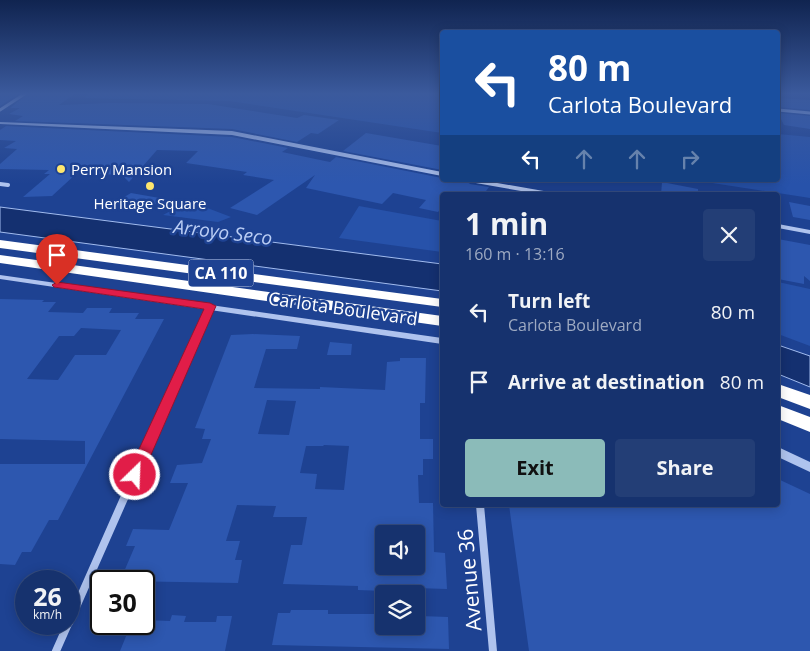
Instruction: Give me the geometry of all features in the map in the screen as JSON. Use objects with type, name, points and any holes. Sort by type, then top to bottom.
[{"type":"highway","name":"CA 110","points":[[0,244],[440,302]]},
{"type":"highway","name":"CA 110","points":[[0,259],[440,321]]},
{"type":"highway","points":[[780,391],[810,402]]},
{"type":"highway","points":[[780,413],[810,425]]},
{"type":"street","points":[[9,123],[232,133],[440,174]]},
{"type":"street","points":[[481,182],[538,192]]},
{"type":"street","points":[[0,184],[8,185]]},
{"type":"street","points":[[780,226],[810,232]]},
{"type":"street","name":"Carlota Boulevard","points":[[0,277],[440,341]]},
{"type":"street","points":[[80,596],[210,306]]},
{"type":"street","points":[[780,453],[810,467]]},
{"type":"street","name":"Avenue 36","points":[[480,507],[494,651]]},
{"type":"street","points":[[56,651],[63,635]]},
{"type":"shaded area","points":[[378,123],[440,123],[440,133]]},
{"type":"shaded area","points":[[780,134],[810,137],[810,198],[706,182],[780,182]]},
{"type":"shaded area","points":[[189,201],[231,217],[218,222],[163,215]]},
{"type":"shaded area","points":[[359,206],[440,221],[440,252],[339,238]]},
{"type":"shaded area","name":"Arroyo Seco","points":[[0,207],[440,264],[440,291],[0,232]]},
{"type":"shaded area","points":[[780,282],[810,289],[810,346],[780,335]]},
{"type":"shaded area","points":[[780,346],[810,356],[810,387],[780,375]]},
{"type":"building","points":[[80,123],[334,123],[318,134],[311,133],[297,142],[232,129]]},
{"type":"building","points":[[783,123],[810,123],[810,129]]},
{"type":"building","points":[[6,126],[232,137],[288,148],[282,152],[330,162],[336,157],[440,178],[440,182],[468,182],[489,187],[485,192],[440,192],[440,210],[438,212],[419,208],[426,200],[393,193],[382,204],[306,188],[315,175],[257,215],[230,208],[274,180],[243,175],[247,172],[186,163],[198,151],[157,150],[129,182],[122,175],[77,173],[52,196],[23,197],[50,174],[44,174],[49,170],[0,169],[0,164],[17,149],[4,148],[16,141],[0,140],[0,130]]},
{"type":"building","points":[[366,133],[440,146],[440,170],[343,151]]},
{"type":"building","points":[[662,182],[698,189],[698,192],[661,192]]},
{"type":"building","points":[[131,193],[171,201],[127,209],[109,206]]},
{"type":"building","points":[[789,202],[810,206],[810,220],[793,217]]},
{"type":"building","points":[[780,239],[810,245],[810,281],[804,276],[804,284],[780,279]]},
{"type":"building","points":[[0,299],[56,302],[48,312],[83,313],[87,308],[112,308],[109,313],[139,313],[135,319],[164,319],[58,520],[49,520],[31,552],[22,552],[15,565],[0,564],[0,464],[85,464],[85,441],[0,439]],"holes":[[[81,328],[121,330],[106,355],[75,355],[58,380],[27,379],[59,336],[74,336]]]},
{"type":"building","points":[[231,335],[300,336],[297,349],[266,349],[254,388],[320,389],[320,387],[385,390],[387,362],[400,361],[400,358],[426,358],[425,403],[420,403],[420,439],[433,439],[433,459],[423,459],[423,475],[418,475],[419,503],[433,503],[434,552],[445,553],[447,589],[425,588],[425,585],[375,585],[375,591],[358,590],[358,586],[283,584],[291,545],[302,545],[307,517],[273,517],[276,506],[237,505],[226,541],[240,541],[235,560],[242,560],[238,583],[155,582],[155,570],[125,570],[135,546],[126,546],[133,529],[169,530],[188,483],[170,483],[177,465],[202,463],[211,439],[202,439],[205,429],[195,428]],"holes":[[[267,400],[296,401],[289,435],[258,434]],[[306,446],[349,446],[344,490],[315,489],[317,474],[300,473]]]},
{"type":"building","points":[[330,342],[352,344],[351,355],[327,355]]},
{"type":"building","points":[[780,480],[810,494],[810,651],[529,651],[509,507],[780,507]]},
{"type":"building","points":[[291,610],[328,610],[328,614],[375,614],[375,635],[425,635],[425,616],[448,617],[449,649],[272,645],[278,613],[290,613]]},
{"type":"building","points":[[172,615],[186,616],[184,622],[216,622],[217,616],[232,616],[225,651],[120,651],[127,635],[155,635],[155,620],[170,621]]},
{"type":"place","name":"Perry Mansion","points":[[61,169]]},
{"type":"place","name":"Heritage Square","points":[[150,186]]},
{"type":"route","points":[[57,285],[210,306],[135,475]]}]
